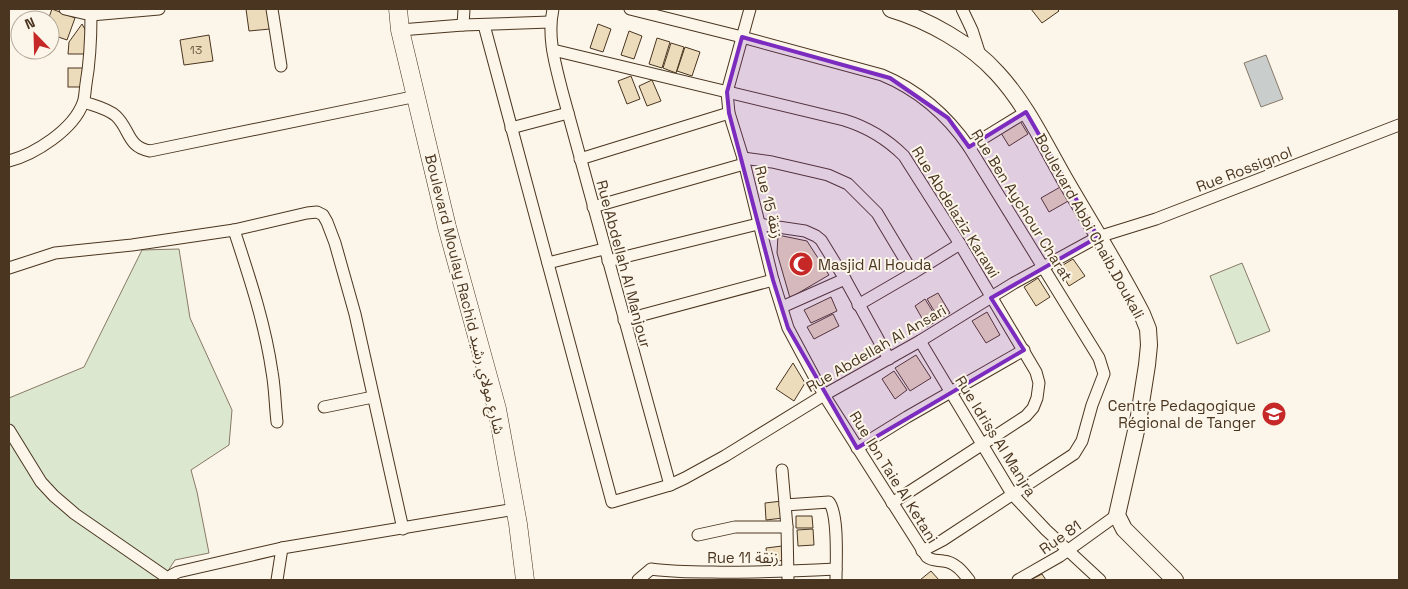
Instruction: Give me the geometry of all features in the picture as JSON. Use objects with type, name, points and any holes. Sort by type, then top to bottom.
[{"type":"main road","name":"Boulevard Moulay Rachid شارع مولاي رشيد","points":[[398,9],[400,30],[450,235],[497,409],[515,509],[525,580]]},
{"type":"street","points":[[65,9],[91,15],[159,9]]},
{"type":"street","points":[[272,9],[281,66]]},
{"type":"street","points":[[463,25],[464,9]]},
{"type":"street","name":"Rue Abdellah Al Manjour","points":[[553,9],[550,22],[552,50],[604,249],[670,485]]},
{"type":"street","name":"Rue Ben Aychour Charat","points":[[630,9],[742,36],[848,65],[890,78],[918,96],[948,118],[969,147],[1091,344],[1102,365],[1104,374],[1078,450],[1061,464],[943,540],[922,551]]},
{"type":"street","name":"Rue 15 زنقة","points":[[750,9],[727,92],[729,113],[773,280],[788,328],[824,395]]},
{"type":"street","name":"Boulevard Abbi Chaib Doukali","points":[[891,9],[931,25],[981,58],[998,73],[1026,112],[1142,314],[1148,329],[1149,345],[1138,422],[1117,515]]},
{"type":"street","points":[[962,9],[972,30],[981,58]]},
{"type":"street","points":[[9,161],[30,154],[55,138],[77,115],[84,102],[90,58],[91,15]]},
{"type":"street","points":[[400,30],[463,25],[550,22]]},
{"type":"street","points":[[484,25],[548,263],[604,249]]},
{"type":"street","name":"Rue Abdelaziz Karawi","points":[[552,50],[844,120],[875,133],[904,156],[1024,350],[1038,378],[1038,388],[1033,408],[1019,422],[892,503]]},
{"type":"street","points":[[84,102],[118,117],[136,145],[141,149],[150,151],[417,96]]},
{"type":"street","points":[[969,147],[1026,112]]},
{"type":"street","points":[[511,128],[568,113]]},
{"type":"street","points":[[580,159],[729,113]]},
{"type":"street","name":"Rue Rossignol","points":[[1098,237],[1156,219],[1399,125]]},
{"type":"street","points":[[593,207],[743,161],[772,162],[828,175],[848,184],[877,212],[913,273]]},
{"type":"street","points":[[9,268],[55,253],[132,245],[234,230],[307,213],[318,212],[323,215],[335,243],[355,314],[404,529]]},
{"type":"street","points":[[608,261],[758,224],[805,231],[821,240],[889,359]]},
{"type":"street","points":[[234,230],[253,288],[266,337],[277,422]]},
{"type":"street","name":"Rue Abdellah Al Ansari","points":[[548,263],[612,502],[670,485],[725,456],[824,395],[1098,237]]},
{"type":"street","points":[[858,305],[960,244]]},
{"type":"street","points":[[782,307],[845,279]]},
{"type":"street","points":[[624,320],[773,280]]},
{"type":"street","name":"Rue Idriss Al Manjra","points":[[920,341],[1012,494],[1028,512],[1100,580]]},
{"type":"street","points":[[857,448],[1024,350]]},
{"type":"street","name":"Rue Ibn Taie Al Ketani","points":[[824,395],[922,551],[929,559],[955,564],[969,580]]},
{"type":"street","points":[[324,407],[373,397]]},
{"type":"street","points":[[9,430],[41,482],[54,496],[74,514],[169,580],[172,575],[178,572],[282,548],[515,509]]},
{"type":"street","points":[[782,470],[787,527],[788,576]]},
{"type":"street","points":[[785,505],[829,502],[834,512],[836,574]]},
{"type":"street","points":[[1117,515],[1124,529],[1175,580]]},
{"type":"street","name":"Rue 81","points":[[1018,580],[1068,551],[1117,515]]},
{"type":"street","points":[[698,535],[734,527],[787,527]]},
{"type":"street","points":[[277,580],[282,548]]},
{"type":"street","name":"Rue 11 زنقة","points":[[638,580],[651,568],[686,572],[788,576],[836,574]]},
{"type":"highlighted area","points":[[742,37],[890,78],[948,118],[969,147],[1026,112],[1098,237],[991,298],[1024,350],[857,448],[788,328],[773,280],[729,113],[727,92]]},
{"type":"green space","points":[[179,249],[190,318],[232,410],[229,445],[191,470],[209,553],[175,560],[162,580],[9,580],[9,398],[84,367],[142,250]]},
{"type":"green space","points":[[1242,263],[1270,331],[1237,344],[1210,276]]},
{"type":"shaded area","points":[[1266,55],[1283,99],[1261,107],[1244,63]]},
{"type":"building","points":[[246,9],[267,9],[270,29],[249,31]]},
{"type":"building","points":[[1031,9],[1057,9],[1059,11],[1042,23]]},
{"type":"building","points":[[60,12],[75,18],[67,40],[60,38]]},
{"type":"building","points":[[82,24],[90,38],[89,54],[68,54],[69,42]]},
{"type":"building","points":[[598,24],[611,29],[603,52],[590,48]]},
{"type":"building","points":[[629,31],[642,36],[634,59],[621,55]]},
{"type":"building","points":[[209,35],[213,61],[184,65],[180,40]]},
{"type":"building","points":[[657,38],[670,42],[662,68],[649,64]]},
{"type":"building","points":[[671,43],[684,47],[676,73],[663,68]]},
{"type":"building","points":[[685,47],[700,52],[692,76],[677,71]]},
{"type":"building","points":[[68,68],[85,68],[85,87],[68,87]]},
{"type":"building","points":[[631,76],[640,99],[627,104],[618,81]]},
{"type":"building","points":[[652,80],[661,101],[647,106],[639,86]]},
{"type":"building","points":[[1020,121],[1028,134],[1009,146],[1001,133]]},
{"type":"building","points":[[1062,186],[1070,200],[1049,212],[1041,198]]},
{"type":"building","name":"Masjid Al Houda","points":[[778,235],[807,241],[829,275],[790,298],[777,253]]},
{"type":"building","points":[[1073,259],[1085,276],[1069,286],[1058,268]]},
{"type":"building","points":[[1038,278],[1050,297],[1036,306],[1024,287]]},
{"type":"building","points":[[938,293],[950,313],[939,319],[927,299]]},
{"type":"building","points":[[831,297],[837,311],[811,323],[804,310]]},
{"type":"building","points":[[925,299],[938,320],[927,327],[915,306]]},
{"type":"building","points":[[987,312],[1000,335],[986,343],[972,321]]},
{"type":"building","points":[[833,314],[839,326],[814,339],[807,327]]},
{"type":"building","points":[[916,355],[931,378],[910,391],[895,368]]},
{"type":"building","points":[[793,363],[805,383],[794,401],[776,389]]},
{"type":"building","points":[[894,371],[907,390],[895,399],[882,379]]},
{"type":"building","points":[[782,501],[783,518],[766,520],[765,503]]},
{"type":"building","points":[[796,516],[812,516],[813,528],[796,528]]},
{"type":"building","points":[[813,529],[814,545],[798,546],[797,530]]},
{"type":"building","points":[[782,546],[784,560],[768,563],[766,548]]},
{"type":"building","points":[[931,571],[939,580],[920,580]]},
{"type":"building","points":[[1042,574],[1046,580],[1030,580]]},
{"type":"place","name":"Masjid Al Houda","points":[[801,264]]},
{"type":"place","name":"Centre Pedagogique Régional de Tanger","points":[[1274,414]]}]
